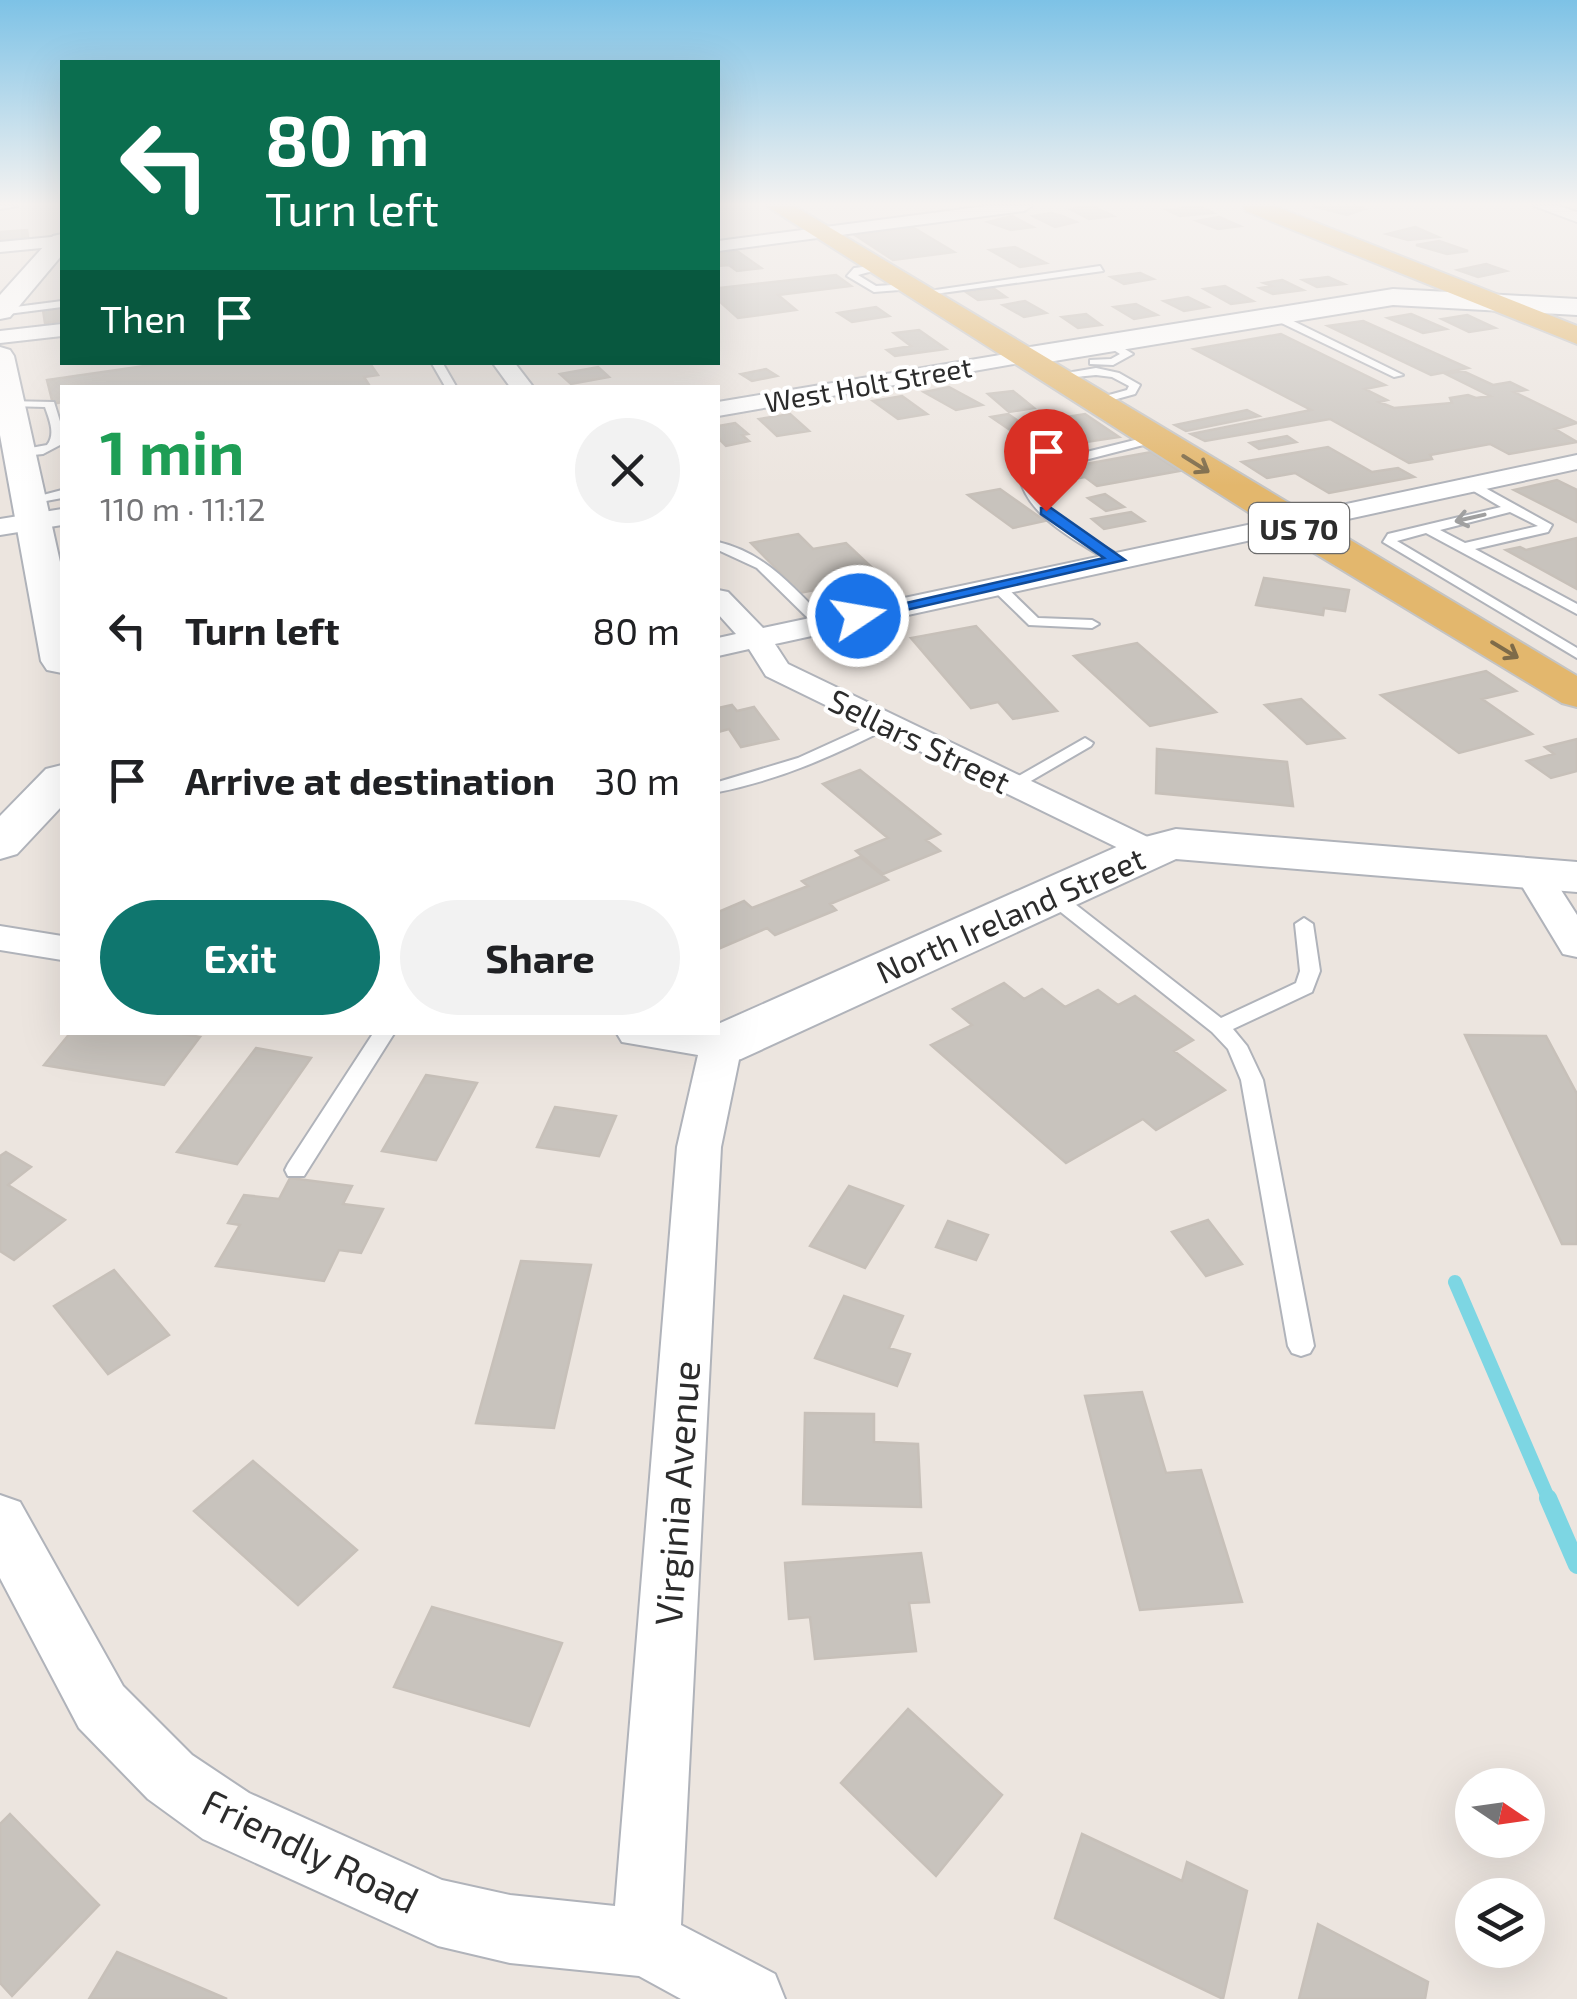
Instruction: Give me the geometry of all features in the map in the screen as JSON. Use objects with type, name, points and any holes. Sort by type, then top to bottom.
[{"type":"main road","name":"US 70","points":[[932,299],[1049,361],[1095,402],[1291,523],[1377,555],[1570,674]]},
{"type":"main road","points":[[1487,299],[1577,336]]},
{"type":"street","name":"West Holt Street","points":[[720,410],[1112,353],[1275,316],[1379,299]]},
{"type":"street","name":"West Holt Street","points":[[1439,299],[1577,307]]},
{"type":"street","points":[[0,338],[60,330]]},
{"type":"street","points":[[0,356],[8,417],[48,508],[60,638]]},
{"type":"street","points":[[504,365],[521,385]]},
{"type":"street","points":[[720,647],[1469,483],[1570,469]]},
{"type":"street","points":[[0,527],[48,508]]},
{"type":"street","name":"Sellars Street","points":[[720,600],[757,639],[778,670],[1147,851]]},
{"type":"street","points":[[0,844],[60,781]]},
{"type":"street","name":"North Ireland Street","points":[[721,1045],[1147,851],[1176,844],[1554,875]]},
{"type":"street","points":[[1554,875],[1577,945]]},
{"type":"street","points":[[0,938],[60,948]]},
{"type":"street","points":[[656,1035],[721,1045]]},
{"type":"street","name":"Virginia Avenue","points":[[646,1943],[699,1147],[721,1045]]},
{"type":"street","name":"Friendly Road","points":[[0,1520],[53,1624],[102,1707],[170,1776],[226,1816],[438,1912],[510,1928],[646,1943],[750,1999]]},
{"type":"lane","points":[[0,311],[60,304]]},
{"type":"lane","points":[[1275,316],[1398,375]]},
{"type":"lane","points":[[1112,353],[1120,374]]},
{"type":"lane","points":[[1049,361],[1120,374],[1135,386],[1131,392],[1095,402]]},
{"type":"lane","points":[[1117,560],[1046,511],[1028,493],[1026,476],[1038,468],[1155,439]]},
{"type":"lane","points":[[1463,548],[1543,529],[1545,524],[1469,483]]},
{"type":"lane","points":[[1512,508],[1393,537],[1377,555],[1570,674]]},
{"type":"lane","points":[[1427,528],[1577,610]]},
{"type":"lane","points":[[720,546],[740,548],[822,624]]},
{"type":"lane","points":[[998,586],[1034,622],[1092,624]]},
{"type":"lane","points":[[720,787],[811,762],[886,723]]},
{"type":"lane","points":[[1011,785],[1085,743]]},
{"type":"lane","points":[[1050,894],[1220,1027],[1236,1046],[1252,1080],[1301,1346]]},
{"type":"lane","points":[[1220,1027],[1305,987],[1310,971],[1304,924]]},
{"type":"lane","points":[[296,1170],[383,1035]]},
{"type":"building","points":[[720,299],[783,299],[796,310],[738,318]]},
{"type":"building","points":[[1193,299],[1208,307],[1184,311],[1164,301]]},
{"type":"building","points":[[1223,299],[1253,301],[1231,304]]},
{"type":"building","points":[[1025,301],[1046,313],[1024,317],[1003,305]]},
{"type":"building","points":[[1136,304],[1157,315],[1134,319],[1114,307]]},
{"type":"building","points":[[876,307],[889,316],[852,322],[838,313]]},
{"type":"building","points":[[60,308],[60,321],[45,323],[43,310]]},
{"type":"building","points":[[1086,314],[1101,325],[1078,328],[1062,317]]},
{"type":"building","points":[[1411,314],[1446,329],[1423,333],[1388,318]]},
{"type":"building","points":[[1467,315],[1495,328],[1469,332],[1442,319]]},
{"type":"building","points":[[1363,321],[1468,368],[1431,375],[1328,326]]},
{"type":"building","points":[[919,330],[946,349],[895,356],[887,350],[911,346],[894,333]]},
{"type":"building","points":[[1281,334],[1385,385],[1365,389],[1387,400],[1379,402],[1394,408],[1452,403],[1450,398],[1468,395],[1490,396],[1446,374],[1463,371],[1493,385],[1510,382],[1526,390],[1514,392],[1577,423],[1555,429],[1577,442],[1509,454],[1490,444],[1409,463],[1330,419],[1205,441],[1191,434],[1311,410],[1194,349]]},
{"type":"building","points":[[151,365],[371,365],[378,375],[364,377],[369,385],[60,385],[60,402],[53,404],[47,380]]},
{"type":"building","points":[[598,367],[609,377],[571,384],[560,374]]},
{"type":"building","points":[[766,369],[777,376],[752,381],[741,374]]},
{"type":"building","points":[[949,387],[982,405],[956,410],[924,392]]},
{"type":"building","points":[[1013,391],[1034,408],[1009,412],[988,394]]},
{"type":"building","points":[[902,396],[927,414],[898,419],[873,401]]},
{"type":"building","points":[[1247,410],[1259,416],[1186,431],[1175,425]]},
{"type":"building","points":[[790,414],[809,431],[777,436],[759,419]]},
{"type":"building","points":[[1008,414],[1027,427],[1010,430],[991,417]]},
{"type":"building","points":[[1085,414],[1119,437],[1060,446],[1028,423]]},
{"type":"building","points":[[735,423],[748,434],[742,435],[749,441],[726,446],[720,440],[720,426]]},
{"type":"building","points":[[1287,436],[1296,442],[1259,449],[1250,443]]},
{"type":"building","points":[[1328,447],[1372,472],[1398,468],[1414,477],[1329,493],[1295,473],[1267,478],[1242,462]]},
{"type":"building","points":[[1151,452],[1179,471],[1097,486],[1085,477],[1057,482],[1042,472]]},
{"type":"building","points":[[1557,480],[1577,490],[1577,522],[1514,490]]},
{"type":"building","points":[[1000,489],[1045,521],[1013,528],[968,495]]},
{"type":"building","points":[[1105,494],[1124,507],[1106,511],[1088,498]]},
{"type":"building","points":[[1131,512],[1144,521],[1104,529],[1092,519]]},
{"type":"building","points":[[798,534],[813,549],[846,543],[882,577],[800,593],[751,543]]},
{"type":"building","points":[[1577,538],[1577,589],[1506,550],[1526,550]]},
{"type":"building","points":[[1264,578],[1349,590],[1345,611],[1324,608],[1323,615],[1256,605]]},
{"type":"building","points":[[976,626],[1057,711],[1013,719],[998,702],[971,708],[911,638]]},
{"type":"building","points":[[1137,643],[1216,712],[1150,726],[1074,656]]},
{"type":"building","points":[[1486,671],[1516,691],[1482,699],[1532,734],[1459,753],[1381,695]]},
{"type":"building","points":[[1301,699],[1344,738],[1307,744],[1265,705]]},
{"type":"building","points":[[732,705],[737,711],[754,707],[778,739],[741,747],[729,729],[720,731],[720,708]]},
{"type":"building","points":[[1577,739],[1577,771],[1551,778],[1527,761],[1554,754],[1545,747]]},
{"type":"building","points":[[1157,749],[1287,762],[1293,806],[1156,793]]},
{"type":"building","points":[[860,770],[940,834],[926,840],[940,851],[883,874],[856,851],[888,838],[823,784]]},
{"type":"building","points":[[860,857],[888,880],[830,904],[836,910],[775,935],[767,928],[720,948],[720,911],[744,901],[752,908],[808,886],[802,881]]},
{"type":"building","points":[[1004,983],[1024,999],[1042,989],[1065,1007],[1098,990],[1118,1005],[1135,996],[1193,1040],[1174,1051],[1225,1090],[1156,1130],[1143,1119],[1066,1163],[931,1045],[972,1025],[953,1009]]},
{"type":"building","points":[[69,1035],[200,1037],[164,1085],[44,1065]]},
{"type":"building","points":[[1465,1035],[1546,1036],[1577,1094],[1577,1244],[1562,1244]]},
{"type":"building","points":[[256,1048],[311,1058],[237,1164],[177,1152]]},
{"type":"building","points":[[426,1075],[477,1083],[436,1160],[382,1151]]},
{"type":"building","points":[[555,1107],[616,1116],[599,1156],[537,1147]]},
{"type":"building","points":[[6,1152],[31,1167],[8,1185],[65,1220],[14,1260],[0,1251],[0,1156]]},
{"type":"building","points":[[290,1178],[352,1186],[343,1204],[383,1209],[361,1253],[339,1250],[324,1281],[216,1266],[240,1225],[228,1223],[244,1195],[279,1199]]},
{"type":"building","points":[[849,1186],[903,1206],[865,1268],[810,1246]]},
{"type":"building","points":[[1208,1220],[1242,1264],[1206,1276],[1172,1232]]},
{"type":"building","points":[[948,1221],[988,1235],[976,1260],[936,1247]]},
{"type":"building","points":[[521,1261],[591,1265],[554,1428],[476,1423]]},
{"type":"building","points":[[114,1270],[169,1335],[108,1374],[54,1306]]},
{"type":"building","points":[[844,1296],[903,1316],[889,1348],[910,1354],[897,1386],[815,1358]]},
{"type":"building","points":[[1142,1392],[1166,1473],[1201,1470],[1242,1602],[1140,1610],[1085,1396]]},
{"type":"building","points":[[805,1413],[874,1414],[874,1442],[918,1444],[921,1507],[803,1504]]},
{"type":"building","points":[[253,1461],[357,1550],[298,1605],[194,1511]]},
{"type":"building","points":[[921,1553],[929,1602],[909,1603],[916,1651],[815,1659],[810,1617],[789,1619],[785,1563]]},
{"type":"building","points":[[432,1607],[562,1643],[529,1726],[394,1687]]},
{"type":"building","points":[[908,1709],[1002,1795],[936,1876],[841,1783]]},
{"type":"building","points":[[10,1814],[99,1905],[12,1996],[0,1983],[0,1824]]},
{"type":"building","points":[[1082,1834],[1182,1881],[1187,1862],[1247,1891],[1223,1999],[1055,1918]]},
{"type":"building","points":[[1318,1924],[1428,1982],[1425,1999],[1299,1999]]},
{"type":"building","points":[[117,1952],[227,1999],[89,1999]]},
{"type":"waterway","points":[[1455,1282],[1549,1500]]},
{"type":"waterway","points":[[1548,1498],[1577,1565]]},
{"type":"route","points":[[858,616],[1117,560],[1046,511]]}]
